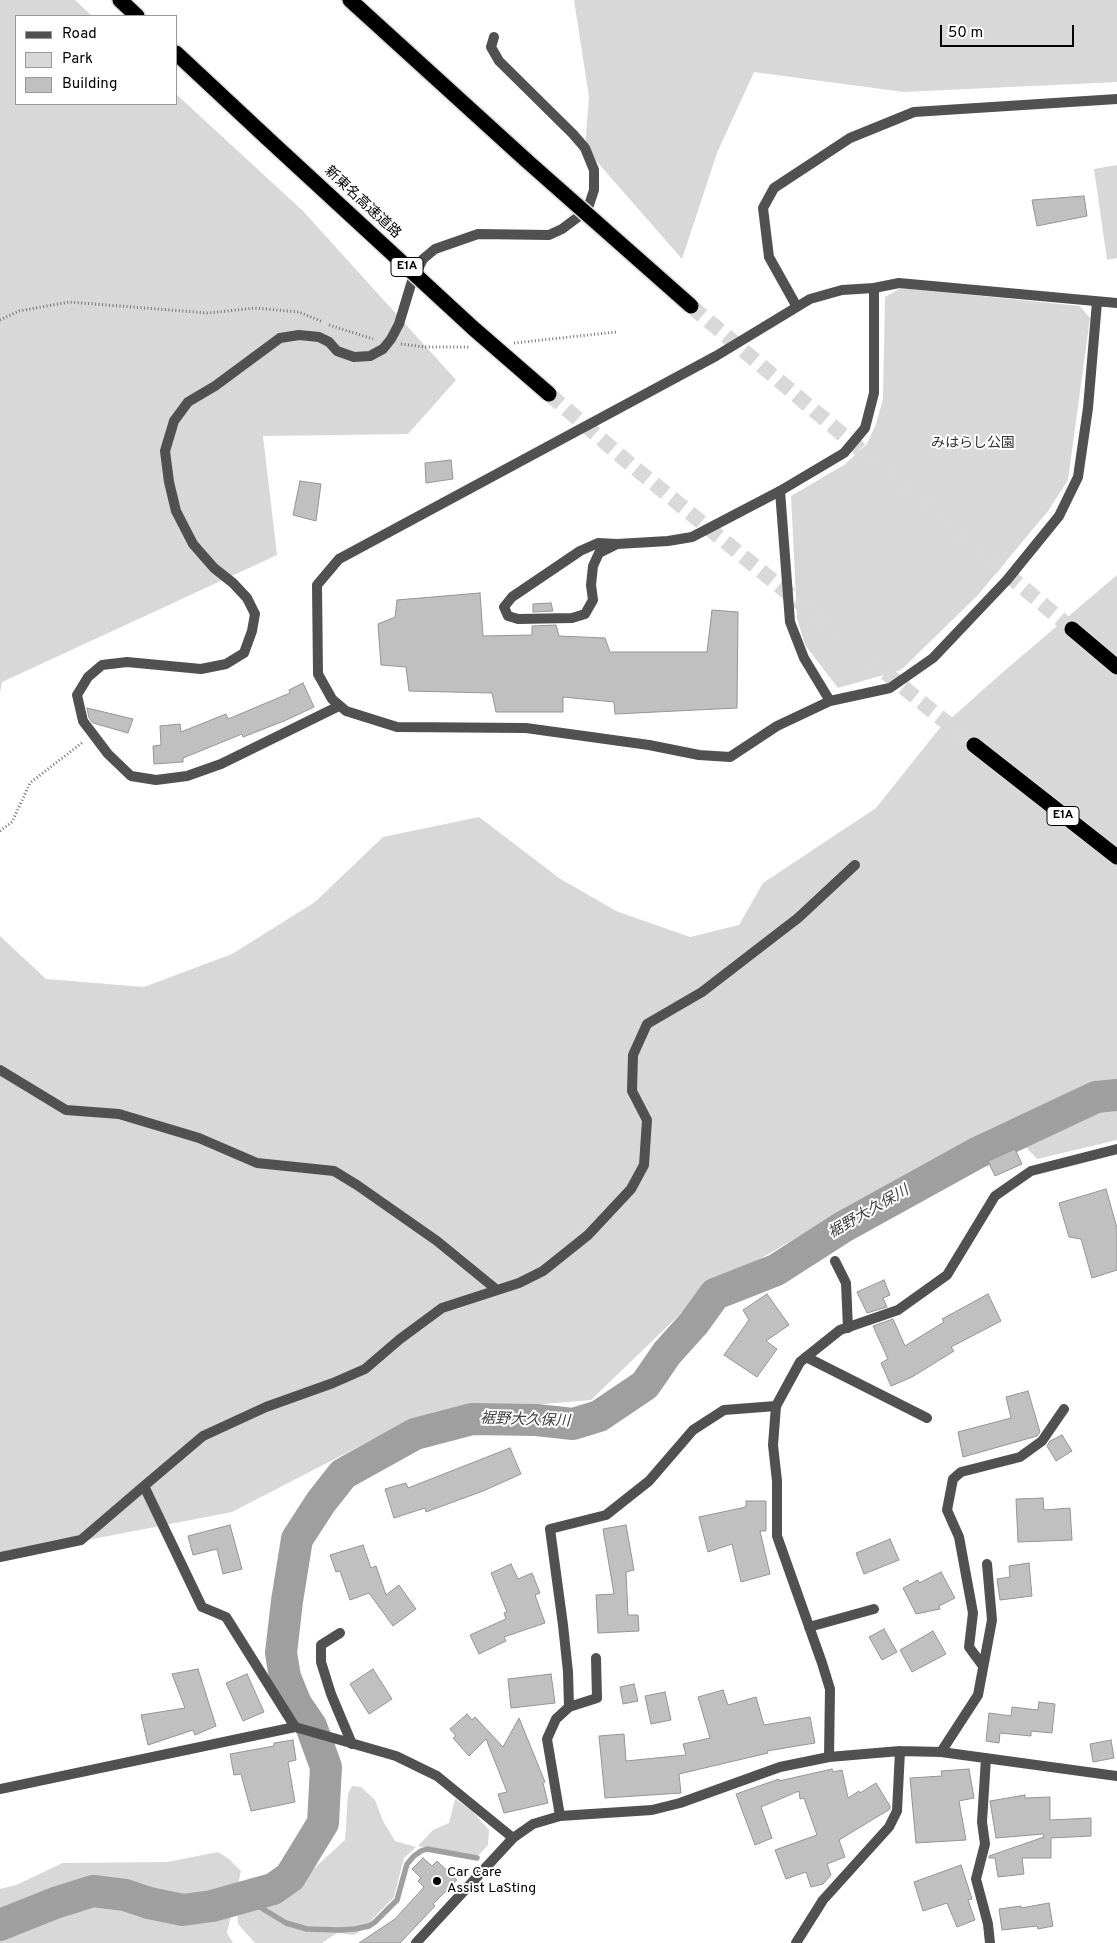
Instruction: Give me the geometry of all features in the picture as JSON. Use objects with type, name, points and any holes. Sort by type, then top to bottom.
[{"type":"highway","points":[[120,0],[137,15]]},
{"type":"highway","points":[[350,0],[526,161],[691,306]]},
{"type":"highway","name":"新東名高速道路","points":[[178,54],[474,328],[549,394]]},
{"type":"highway","points":[[1072,629],[1117,666]]},
{"type":"highway","name":"E1A","points":[[974,745],[1117,857]]},
{"type":"street","points":[[339,706],[221,764],[187,776],[156,780],[131,776],[108,754],[83,721],[77,695],[88,677],[102,665],[126,662],[201,669],[226,664],[244,653],[252,631],[255,614],[247,598],[233,583],[214,568],[193,544],[176,511],[165,451],[174,420],[188,402],[215,386],[280,338],[299,335],[319,337],[328,342],[337,351],[354,357],[370,356],[383,349],[391,339],[406,306],[412,281],[423,259],[435,249],[478,234],[548,235],[562,229],[578,217],[589,205],[594,190],[594,170],[585,148],[499,61],[491,46],[494,37]]},
{"type":"street","points":[[797,307],[769,257],[763,208],[774,188],[850,138],[914,112],[1117,99]]},
{"type":"street","points":[[1097,302],[1088,408],[1078,477],[1059,516],[1007,580],[933,658],[890,688],[830,701],[777,726],[730,757],[699,755],[649,745],[526,728],[397,727],[346,711],[332,699],[318,674],[317,585],[339,559],[716,356],[810,299],[842,290],[874,288],[899,283],[1117,303]]},
{"type":"street","points":[[617,544],[599,554],[593,566],[591,585],[593,600],[585,614],[572,618],[518,619],[508,616],[504,607],[512,598],[580,550],[598,543],[617,544],[668,541],[692,537],[780,491],[844,453],[866,428],[874,393],[874,288]]},
{"type":"street","points":[[780,491],[790,622],[804,658],[830,701]]},
{"type":"street","points":[[0,1557],[81,1540],[203,1436],[266,1407],[333,1383],[365,1369],[400,1338],[442,1308],[497,1290],[543,1272],[588,1235],[631,1189],[644,1165],[647,1120],[632,1091],[633,1055],[647,1024],[702,992],[798,918],[855,865]]},
{"type":"street","points":[[0,1070],[66,1110],[119,1114],[199,1138],[257,1164],[334,1171],[437,1241],[497,1290]]},
{"type":"street","points":[[829,1757],[830,1689],[777,1536],[777,1481],[773,1445],[776,1406],[800,1362],[840,1330],[898,1310],[947,1275],[995,1196],[1030,1171],[1117,1149]]},
{"type":"street","points":[[835,1261],[846,1283],[848,1328]]},
{"type":"street","points":[[806,1357],[927,1418]]},
{"type":"street","points":[[569,1706],[563,1624],[550,1529],[606,1515],[649,1481],[693,1430],[724,1410],[776,1406]]},
{"type":"street","points":[[983,1666],[969,1647],[973,1613],[959,1537],[947,1510],[953,1480],[961,1472],[1020,1457],[1042,1441],[1064,1409]]},
{"type":"street","points":[[144,1486],[202,1607],[226,1617],[295,1727]]},
{"type":"street","points":[[941,1752],[978,1695],[992,1620],[987,1564]]},
{"type":"street","points":[[809,1627],[874,1609]]},
{"type":"street","points":[[340,1632],[321,1645],[321,1662],[330,1694],[352,1744]]},
{"type":"street","points":[[560,1816],[546,1739],[556,1719],[569,1706],[597,1698],[596,1658]]},
{"type":"street","points":[[0,1788],[295,1727],[396,1756],[437,1776],[513,1838]]},
{"type":"street","points":[[796,1943],[823,1900],[888,1827],[897,1811],[900,1751]]},
{"type":"street","points":[[416,1943],[513,1838],[533,1824],[560,1816],[652,1810],[780,1767],[829,1757],[900,1751],[941,1752],[1117,1776]]},
{"type":"street","points":[[986,1758],[982,1822],[985,1844],[976,1879],[988,1924],[990,1943]]},
{"type":"path","points":[[0,831],[12,822],[30,783],[93,734]]},
{"type":"green space","points":[[0,0],[75,0],[91,15],[15,15],[15,105],[178,105],[178,96],[303,211],[456,380],[408,434],[263,436],[277,555],[2,682],[0,693]]},
{"type":"green space","points":[[574,0],[1117,0],[1117,82],[904,92],[754,72],[717,153],[682,259],[585,148],[589,97]]},
{"type":"green space","points":[[1117,165],[1117,258],[1107,260],[1094,169]]},
{"type":"green space","name":"みはらし公園","points":[[901,288],[1080,306],[1090,318],[1068,480],[1048,511],[977,596],[901,670],[838,688],[805,645],[797,618],[791,496],[844,465],[867,444],[876,424],[883,399],[885,297]]},
{"type":"green space","points":[[1117,575],[1117,1140],[1037,1159],[1011,1131],[864,1199],[704,1291],[591,1400],[449,1412],[383,1434],[232,1512],[0,1557],[0,936],[46,979],[144,987],[232,954],[315,902],[383,837],[479,817],[559,878],[616,911],[690,937],[739,925],[763,883],[876,808],[939,729]]},
{"type":"green space","points":[[352,1786],[361,1787],[375,1800],[383,1821],[395,1841],[416,1847],[404,1858],[394,1897],[363,1929],[354,1935],[337,1933],[322,1943],[255,1943],[238,1924],[237,1907],[258,1906],[283,1897],[300,1888],[309,1873],[345,1840],[348,1794]]},
{"type":"green space","points":[[455,1799],[472,1811],[489,1830],[488,1845],[477,1857],[418,1846],[433,1830],[449,1823]]},
{"type":"green space","points":[[218,1852],[229,1859],[241,1871],[227,1933],[233,1943],[0,1943],[0,1889],[16,1885],[63,1863],[167,1862]]},
{"type":"building","points":[[1084,196],[1087,216],[1037,226],[1032,200]]},
{"type":"building","points":[[451,460],[453,479],[426,483],[425,463]]},
{"type":"building","points":[[300,481],[321,484],[316,521],[293,515]]},
{"type":"building","points":[[480,593],[483,636],[532,635],[532,626],[556,625],[559,636],[605,638],[610,652],[707,652],[712,610],[738,612],[737,708],[615,714],[614,702],[563,697],[563,712],[496,712],[492,693],[409,691],[406,667],[381,665],[378,624],[395,617],[397,600]]},
{"type":"building","points":[[551,603],[553,611],[533,612],[533,604]]},
{"type":"building","points":[[303,683],[314,707],[243,737],[242,734],[183,758],[183,762],[154,764],[153,746],[161,745],[160,726],[180,724],[181,732],[226,714],[228,719],[290,693],[289,690]]},
{"type":"building","points":[[87,708],[133,719],[128,733],[93,723],[89,718]]},
{"type":"building","points":[[1015,1149],[1022,1164],[995,1176],[988,1161]]},
{"type":"building","points":[[1106,1189],[1117,1228],[1117,1270],[1092,1278],[1081,1239],[1069,1237],[1059,1203]]},
{"type":"building","points":[[884,1280],[890,1295],[883,1298],[887,1307],[867,1313],[857,1292]]},
{"type":"building","points":[[767,1294],[789,1325],[766,1341],[777,1349],[757,1377],[724,1355],[749,1320],[743,1310]]},
{"type":"building","points":[[988,1294],[1001,1321],[951,1347],[954,1351],[912,1377],[891,1386],[881,1363],[888,1359],[873,1326],[893,1319],[905,1346],[944,1322],[942,1319]]},
{"type":"building","points":[[1028,1391],[1040,1432],[1037,1436],[963,1457],[958,1432],[1011,1418],[1006,1397]]},
{"type":"building","points":[[1062,1435],[1072,1451],[1056,1461],[1047,1446],[1050,1441]]},
{"type":"building","points":[[510,1448],[521,1474],[483,1491],[426,1512],[425,1508],[394,1518],[385,1489],[406,1483],[408,1488]]},
{"type":"building","points":[[1043,1498],[1044,1510],[1070,1508],[1072,1540],[1018,1542],[1016,1499]]},
{"type":"building","points":[[746,1501],[766,1501],[766,1531],[760,1531],[770,1574],[741,1582],[732,1544],[708,1552],[699,1517],[746,1507]]},
{"type":"building","points":[[230,1525],[242,1569],[223,1574],[217,1549],[193,1555],[188,1536]]},
{"type":"building","points":[[626,1525],[634,1570],[626,1572],[628,1615],[638,1615],[639,1631],[598,1633],[596,1595],[614,1594],[603,1529]]},
{"type":"building","points":[[890,1539],[899,1560],[864,1574],[856,1553]]},
{"type":"building","points":[[363,1545],[371,1568],[376,1566],[386,1595],[399,1585],[416,1609],[393,1626],[369,1593],[350,1600],[340,1571],[336,1572],[330,1555]]},
{"type":"building","points":[[1029,1563],[1032,1596],[1000,1600],[997,1579],[1010,1577],[1009,1566]]},
{"type":"building","points":[[511,1564],[518,1579],[532,1573],[540,1593],[535,1595],[545,1623],[504,1637],[506,1641],[479,1654],[470,1635],[506,1619],[504,1613],[507,1612],[491,1573]]},
{"type":"building","points":[[941,1572],[955,1598],[939,1606],[940,1609],[916,1614],[903,1588],[918,1580],[919,1583]]},
{"type":"building","points":[[884,1629],[897,1652],[882,1660],[869,1637]]},
{"type":"building","points":[[933,1631],[946,1654],[912,1672],[900,1650]]},
{"type":"building","points":[[198,1669],[216,1726],[195,1735],[193,1730],[148,1745],[141,1715],[185,1708],[172,1674]]},
{"type":"building","points":[[373,1669],[392,1699],[369,1714],[350,1684]]},
{"type":"building","points":[[247,1674],[264,1712],[243,1721],[226,1683]]},
{"type":"building","points":[[551,1674],[555,1703],[511,1708],[508,1679]]},
{"type":"building","points":[[634,1684],[638,1701],[623,1704],[620,1687]]},
{"type":"building","points":[[723,1690],[728,1705],[756,1697],[764,1725],[810,1717],[815,1743],[767,1751],[768,1753],[679,1774],[681,1793],[605,1798],[599,1736],[624,1734],[626,1761],[686,1755],[683,1744],[710,1738],[698,1697]]},
{"type":"building","points":[[665,1692],[671,1720],[651,1724],[645,1696]]},
{"type":"building","points":[[1039,1702],[1055,1704],[1052,1733],[1031,1731],[1031,1736],[1000,1733],[999,1743],[986,1741],[989,1713],[1011,1716],[1012,1707],[1038,1710]]},
{"type":"building","points":[[467,1714],[472,1720],[475,1717],[503,1747],[519,1718],[545,1782],[543,1783],[548,1803],[504,1813],[498,1794],[507,1792],[486,1739],[469,1756],[453,1738],[456,1736],[450,1729]]},
{"type":"building","points":[[293,1740],[296,1760],[288,1762],[295,1802],[251,1811],[241,1774],[234,1775],[230,1754],[274,1746],[274,1743]]},
{"type":"building","points":[[1111,1740],[1114,1758],[1093,1762],[1090,1744]]},
{"type":"building","points":[[832,1769],[833,1772],[842,1770],[848,1798],[876,1783],[890,1809],[839,1840],[845,1857],[827,1864],[831,1875],[823,1884],[811,1887],[806,1872],[786,1879],[775,1850],[817,1835],[804,1798],[800,1799],[799,1791],[761,1807],[772,1838],[755,1845],[736,1794],[779,1779],[779,1781]]},
{"type":"building","points":[[969,1769],[974,1798],[959,1801],[966,1840],[916,1843],[910,1778],[942,1776],[941,1771]]},
{"type":"building","points":[[1025,1795],[1025,1798],[1050,1797],[1050,1820],[1091,1818],[1091,1836],[1051,1838],[1051,1858],[1022,1858],[1024,1874],[998,1877],[995,1858],[989,1858],[989,1856],[1044,1837],[1043,1834],[996,1838],[990,1801]]},
{"type":"building","points":[[423,1858],[432,1866],[437,1861],[457,1880],[433,1904],[435,1906],[400,1943],[359,1943],[395,1919],[424,1887],[418,1881],[421,1878],[412,1869]]},
{"type":"building","points":[[961,1865],[972,1899],[968,1900],[975,1920],[957,1927],[947,1903],[923,1911],[914,1882]]},
{"type":"building","points":[[1049,1903],[1053,1926],[1038,1929],[1037,1926],[1002,1930],[999,1909],[1021,1906],[1021,1908]]},
{"type":"waterway","name":"裾野大久保川","points":[[0,1925],[55,1903],[93,1891],[125,1895],[149,1903],[183,1910],[212,1906],[273,1889],[290,1877],[323,1823],[326,1767],[311,1726],[296,1704],[285,1677],[281,1653],[287,1601],[297,1539],[321,1502],[343,1474],[415,1434],[472,1419],[536,1420],[573,1424],[599,1416],[645,1385],[667,1353],[694,1323],[715,1294],[776,1270],[843,1227],[977,1153],[1096,1097],[1117,1095]]},
{"type":"waterway","points":[[248,1896],[263,1909],[286,1923],[307,1929],[355,1929],[369,1926],[375,1922],[397,1900],[407,1864],[421,1851],[427,1849],[477,1858]]},
{"type":"tunnel","points":[[691,306],[1072,629]]},
{"type":"tunnel","points":[[549,394],[630,464],[974,745]]},
{"type":"place","name":"Car Care Assist LaSting","points":[[437,1881]]}]
